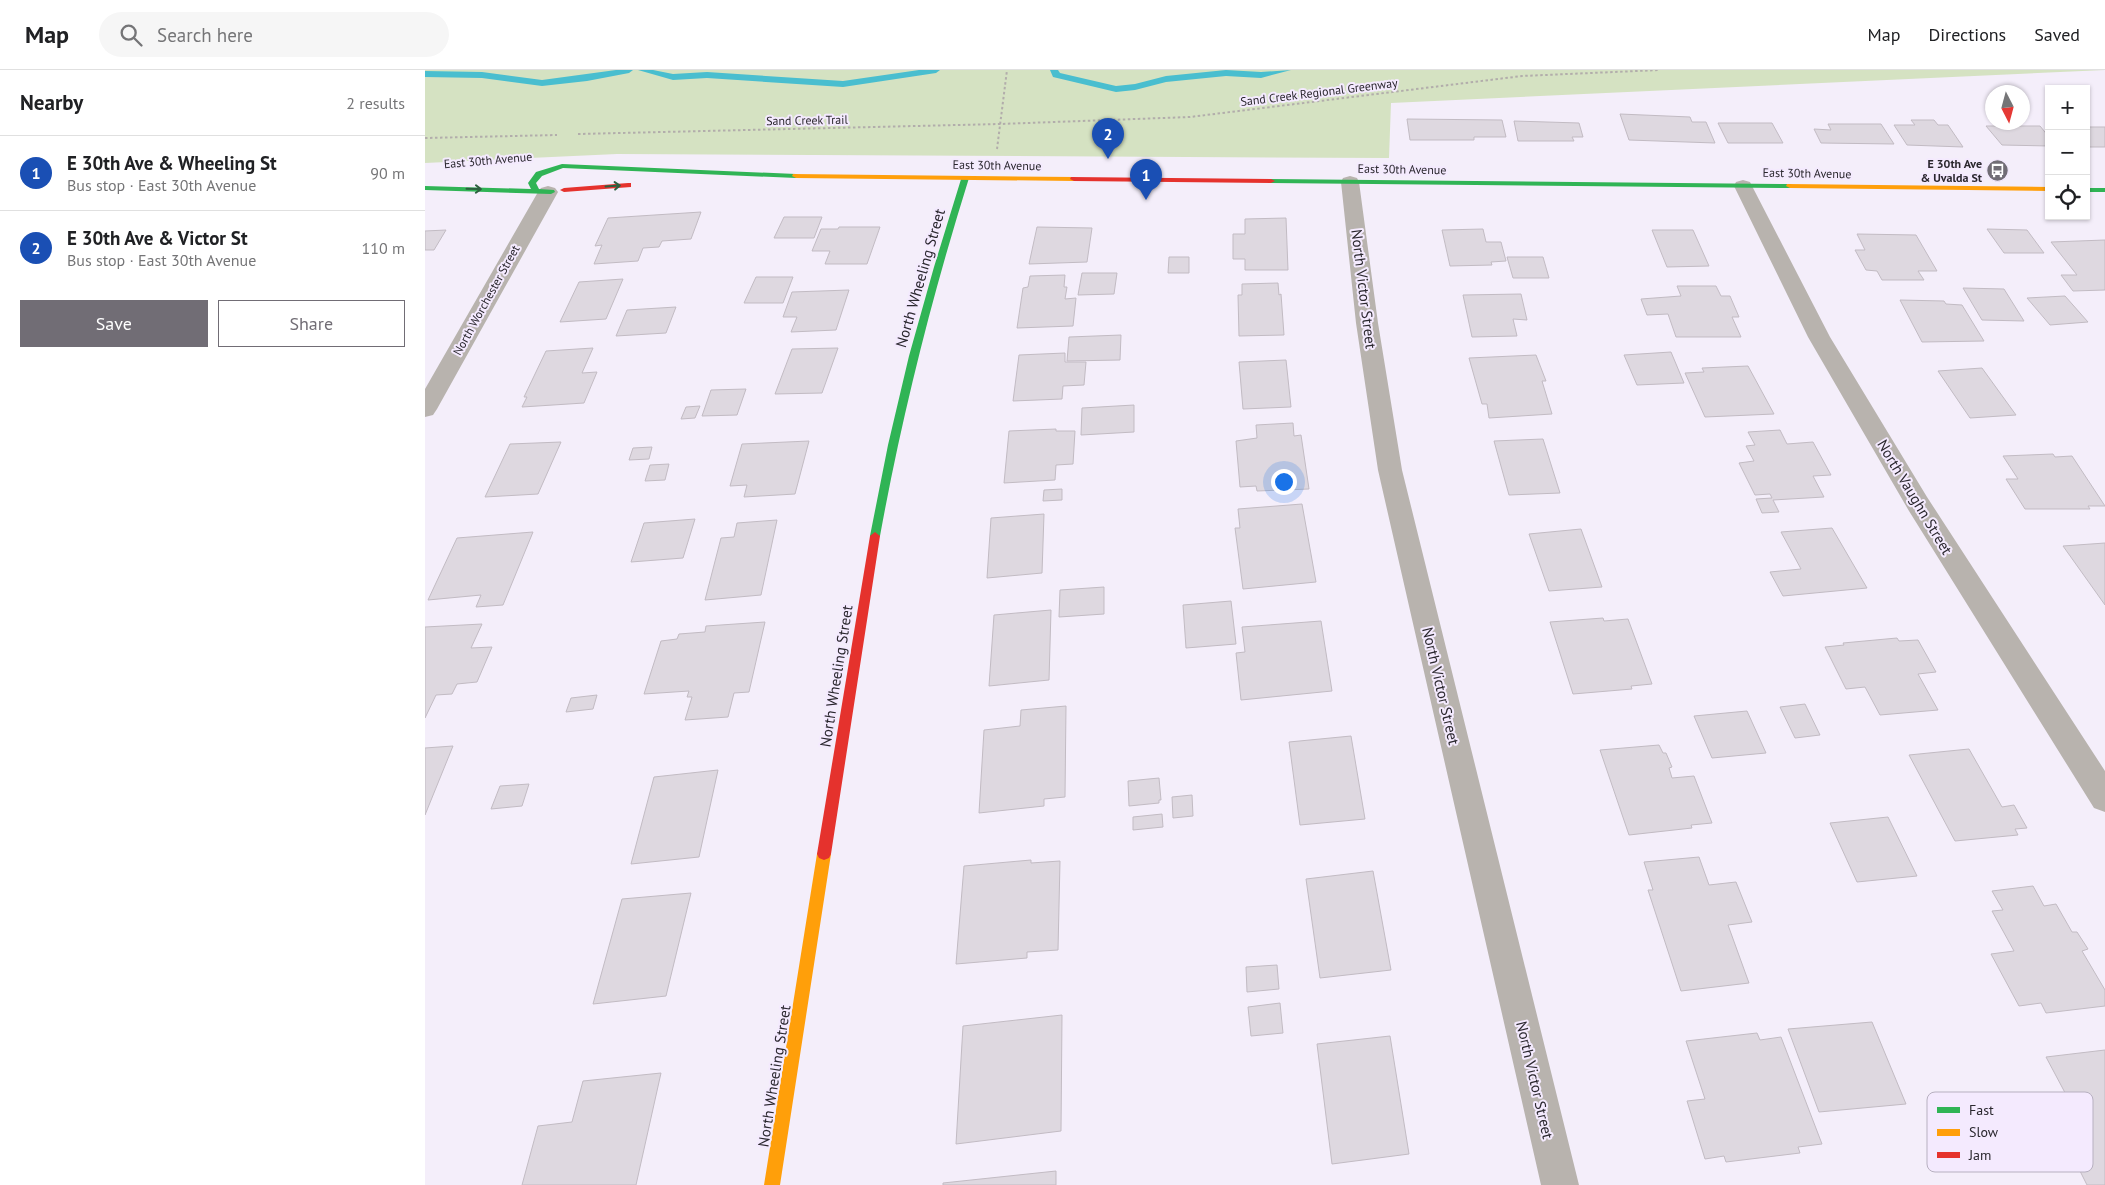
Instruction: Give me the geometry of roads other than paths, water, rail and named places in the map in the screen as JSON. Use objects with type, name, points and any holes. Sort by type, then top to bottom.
[{"type":"street","name":"East 30th Avenue","points":[[524,171],[562,166],[755,176],[2045,189]]},
{"type":"street","points":[[554,168],[546,170],[534,178],[532,183],[549,191],[577,182],[582,174],[581,170],[576,168]]},
{"type":"street","name":"East 30th Avenue","points":[[669,182],[755,176]]},
{"type":"street","name":"East 30th Avenue","points":[[425,180],[455,177]]},
{"type":"street","name":"North Wheeling Street","points":[[772,1185],[859,627],[885,478],[939,259],[965,178]]},
{"type":"street","name":"North Victor Street","points":[[1350,182],[1367,322],[1390,470],[1560,1185]]},
{"type":"street","name":"East 30th Avenue","points":[[425,188],[549,191],[640,184]]},
{"type":"street","name":"North Vaughn Street","points":[[1743,186],[1819,338],[1917,504],[2105,798]]},
{"type":"street","points":[[2090,190],[2105,190]]},
{"type":"street","name":"North Worchester Street","points":[[425,409],[549,191]]},
{"type":"waterway","points":[[425,74],[482,75],[542,83],[587,78],[629,70]]},
{"type":"waterway","points":[[642,70],[673,77],[707,75],[843,84],[936,70]]},
{"type":"waterway","points":[[1054,70],[1056,75],[1116,89],[1135,87],[1166,79],[1226,73],[1261,75],[1287,70]]},
{"type":"place","name":"E 30th Ave & Victor St","points":[[1108,159]]},
{"type":"place","name":"E 30th Ave & Uvalda St","points":[[1998,170]]},
{"type":"place","name":"E 30th Ave & Wheeling St","points":[[1146,200]]}]
